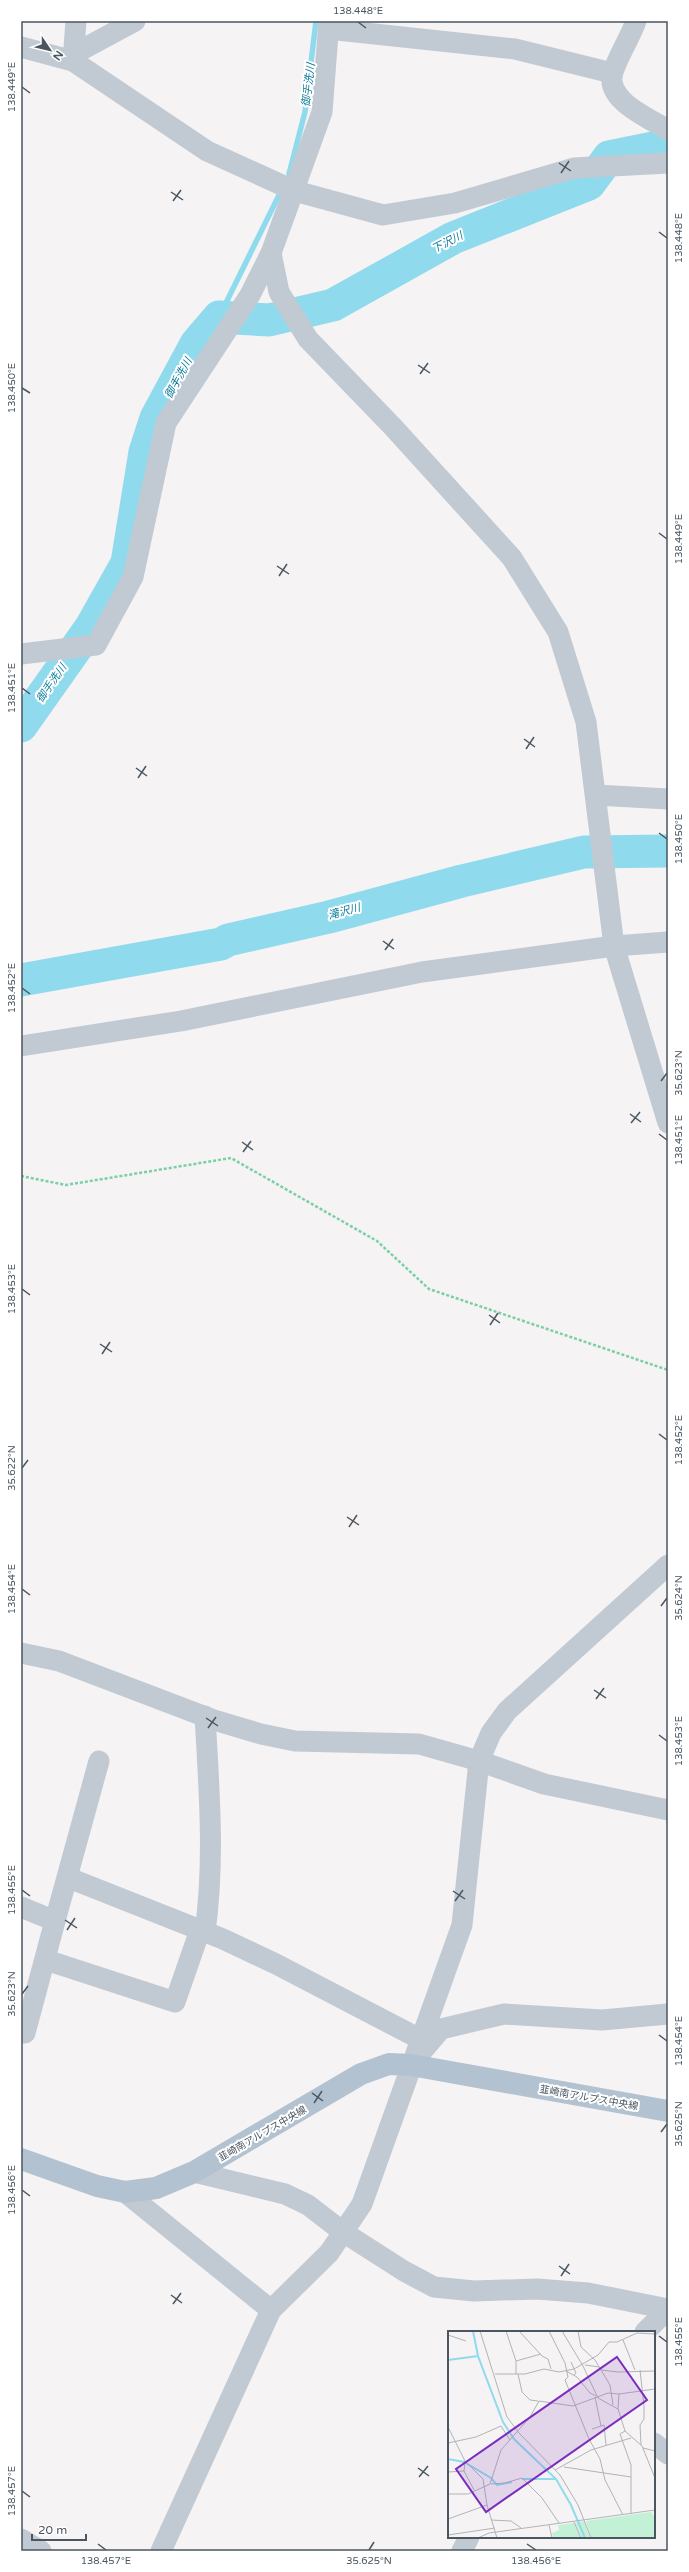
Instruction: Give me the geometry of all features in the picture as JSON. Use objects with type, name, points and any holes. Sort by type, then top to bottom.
[{"type":"main road","name":"韮崎南アルプス中央線","points":[[21,2159],[96,2186],[125,2192],[156,2188],[194,2172],[361,2074],[389,2064],[411,2065],[668,2110]]},
{"type":"street","points":[[72,58],[76,21]]},
{"type":"street","points":[[72,58],[136,21]]},
{"type":"street","points":[[636,21],[612,73],[614,91],[624,102],[668,130]]},
{"type":"street","points":[[21,654],[96,645],[133,577],[166,423],[250,295],[271,253],[322,112],[329,25],[515,49],[612,73]]},
{"type":"street","points":[[21,47],[72,58],[207,151],[294,190],[383,215],[455,203],[574,168],[668,163]]},
{"type":"street","points":[[271,253],[279,292],[308,338],[393,427],[512,558],[558,632],[586,722],[614,946],[668,1123]]},
{"type":"street","points":[[597,804],[668,800]]},
{"type":"street","points":[[21,1046],[181,1021],[422,972],[614,946],[668,942]]},
{"type":"street","points":[[161,2551],[271,2310],[329,2253],[362,2204],[462,1925],[479,1761],[491,1733],[508,1711],[668,1565]]},
{"type":"street","points":[[21,1653],[59,1661],[205,1716],[261,1734],[295,1741],[419,1744],[479,1761],[544,1784],[668,1810]]},
{"type":"street","points":[[46,1960],[175,2002],[202,1931],[208,1908],[209,1791],[205,1716]]},
{"type":"street","points":[[21,2033],[25,2033],[46,1960],[55,1921],[69,1878],[99,1761]]},
{"type":"street","points":[[69,1878],[202,1931],[276,1964],[420,2039]]},
{"type":"street","points":[[21,1907],[55,1921]]},
{"type":"street","points":[[411,2065],[441,2029],[504,2014],[602,2020],[668,2014]]},
{"type":"street","points":[[194,2172],[285,2194],[308,2205],[343,2232],[404,2271],[434,2287],[474,2291],[537,2289],[588,2293],[667,2309]]},
{"type":"street","points":[[125,2192],[271,2310]]},
{"type":"street","points":[[646,2331],[667,2309]]},
{"type":"street","points":[[655,2444],[668,2454]]},
{"type":"street","points":[[462,2551],[468,2538]]},
{"type":"street","points":[[21,2539],[41,2551]]},
{"type":"path","points":[[21,1176],[66,1185],[231,1158],[377,1241],[429,1289],[668,1370]]},
{"type":"waterway","name":"御手洗川","points":[[289,174],[305,112],[316,21]]},
{"type":"waterway","name":"下沢川","points":[[21,726],[91,627],[127,563],[145,452],[156,418],[196,344],[219,317],[269,320],[333,305],[453,238],[589,184],[609,157],[668,145]]},
{"type":"waterway","name":"御手洗川","points":[[219,317],[282,189]]},
{"type":"waterway","name":"滝沢川","points":[[21,980],[221,944],[228,940],[329,917],[462,881],[584,852],[668,851]]}]
